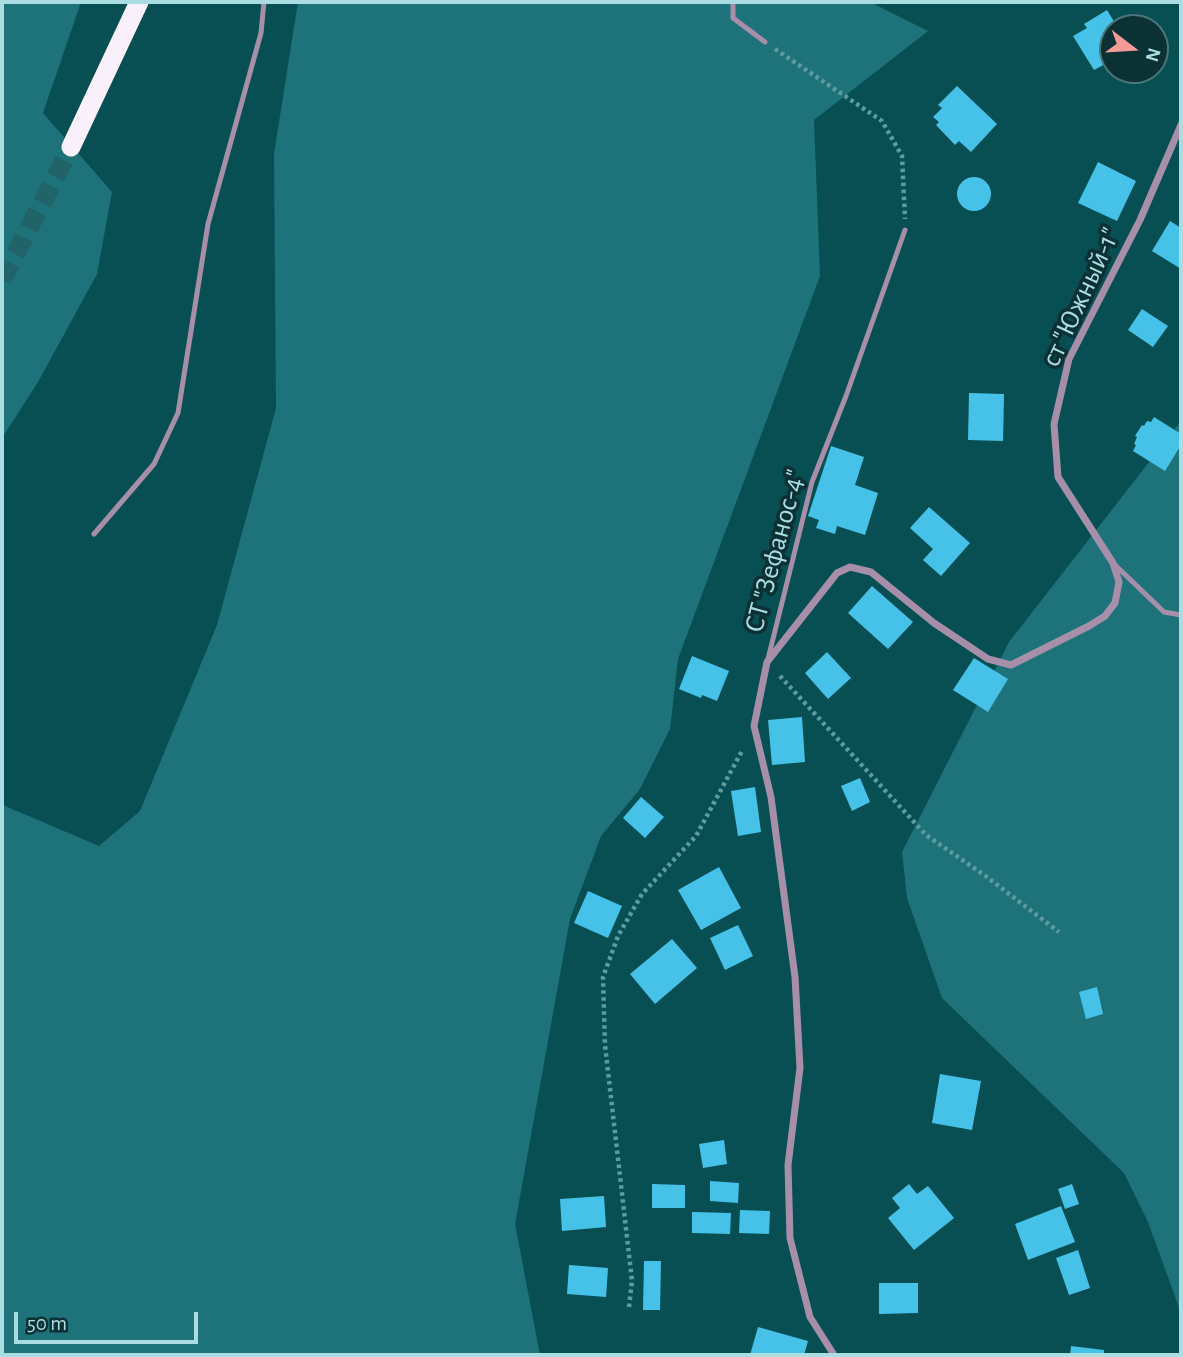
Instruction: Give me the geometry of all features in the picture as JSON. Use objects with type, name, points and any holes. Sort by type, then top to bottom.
[{"type":"highway","points":[[71,147],[139,2]]},
{"type":"street","name":"ст \"Южный-1\"","points":[[1113,563],[1058,477],[1054,424],[1069,359],[1140,220],[1181,125]]},
{"type":"street","name":"СТ \"Зефанос-4\"","points":[[767,662],[837,573],[850,568],[871,572],[934,623],[988,659],[1011,665],[1105,616],[1115,603],[1119,582],[1113,563]]},
{"type":"street","points":[[767,662],[754,726],[771,797],[795,977],[800,1069],[788,1164],[790,1238],[810,1317],[834,1355]]},
{"type":"lane","points":[[93,534],[155,464],[178,413],[208,224],[261,33],[264,2]]},
{"type":"lane","points":[[733,2],[733,19],[765,42]]},
{"type":"lane","name":"СТ \"Зефанос-4\"","points":[[767,662],[812,482],[846,396],[905,230]]},
{"type":"lane","points":[[1113,563],[1164,612],[1181,615]]},
{"type":"path","points":[[765,42],[882,121],[902,156],[905,230]]},
{"type":"path","points":[[767,662],[926,835],[988,877],[1059,932]]},
{"type":"path","points":[[629,1307],[632,1280],[605,1045],[603,977],[618,936],[642,894],[696,836],[754,726]]},
{"type":"shaded area","points":[[2,2],[81,2],[43,113],[112,192],[97,274],[38,382],[2,438]]},
{"type":"shaded area","points":[[298,2],[870,2],[928,31],[814,120],[820,276],[678,659],[670,729],[640,789],[601,836],[570,919],[515,1224],[540,1355],[2,1355],[2,801],[5,806],[99,846],[140,811],[217,625],[276,408],[274,154]]},
{"type":"shaded area","points":[[1181,421],[1181,1313],[1148,1222],[1124,1173],[942,998],[907,898],[902,852],[1009,642]]},
{"type":"building","points":[[1099,15],[1099,67],[1094,70],[1073,36],[1087,28],[1084,24]]},
{"type":"building","points":[[957,86],[997,124],[971,152],[959,141],[955,145],[936,125],[939,122],[933,117],[942,108],[938,105]]},
{"type":"building","points":[[1098,162],[1136,181],[1117,221],[1078,203]]},
{"type":"building","points":[[974,177],[986,182],[991,194],[986,206],[974,211],[962,206],[957,194],[962,182]]},
{"type":"building","points":[[1170,221],[1181,228],[1181,269],[1152,251]]},
{"type":"building","points":[[1142,309],[1168,326],[1153,347],[1128,330]]},
{"type":"building","points":[[969,393],[1004,394],[1003,441],[968,440]]},
{"type":"building","points":[[1154,417],[1181,434],[1181,445],[1165,471],[1133,451],[1136,445],[1135,436],[1142,425],[1147,421],[1151,422]]},
{"type":"building","points":[[831,446],[864,457],[855,485],[878,493],[865,535],[837,526],[835,534],[816,528],[819,520],[808,516]]},
{"type":"building","points":[[929,507],[970,543],[941,576],[923,560],[933,549],[910,528]]},
{"type":"building","points":[[872,586],[913,622],[888,649],[848,613]]},
{"type":"building","points":[[827,652],[851,678],[828,699],[805,673]]},
{"type":"building","points":[[692,656],[729,671],[717,701],[679,689]]},
{"type":"building","points":[[974,658],[1008,679],[988,712],[953,690]]},
{"type":"building","points":[[802,717],[805,762],[772,765],[768,720]]},
{"type":"building","points":[[860,778],[870,802],[852,811],[841,786]]},
{"type":"building","points":[[755,787],[761,832],[738,836],[731,791]]},
{"type":"building","points":[[641,797],[664,817],[645,838],[623,818]]},
{"type":"building","points":[[719,867],[741,908],[701,930],[678,890]]},
{"type":"building","points":[[588,891],[622,906],[608,938],[574,923]]},
{"type":"building","points":[[738,925],[753,956],[725,970],[710,938]]},
{"type":"building","points":[[672,939],[697,968],[655,1004],[630,974]]},
{"type":"building","points":[[1097,987],[1103,1014],[1086,1019],[1079,992]]},
{"type":"building","points":[[940,1074],[981,1081],[972,1130],[932,1123]]},
{"type":"building","points":[[724,1140],[727,1164],[703,1168],[699,1144]]},
{"type":"building","points":[[710,1181],[739,1183],[738,1203],[710,1201]]},
{"type":"building","points":[[652,1184],[685,1185],[685,1208],[652,1208]]},
{"type":"building","points":[[909,1184],[917,1194],[928,1186],[954,1218],[914,1250],[888,1218],[900,1208],[892,1198]]},
{"type":"building","points":[[1072,1184],[1079,1204],[1065,1209],[1058,1189]]},
{"type":"building","points":[[604,1196],[606,1227],[562,1231],[560,1199]]},
{"type":"building","points":[[1061,1206],[1075,1242],[1028,1260],[1015,1224]]},
{"type":"building","points":[[740,1210],[770,1211],[769,1234],[739,1233]]},
{"type":"building","points":[[692,1212],[731,1213],[730,1234],[692,1233]]},
{"type":"building","points":[[1078,1250],[1090,1288],[1069,1295],[1056,1258]]},
{"type":"building","points":[[644,1261],[661,1261],[660,1310],[643,1310]]},
{"type":"building","points":[[569,1265],[608,1268],[606,1297],[567,1294]]},
{"type":"building","points":[[879,1283],[918,1283],[918,1313],[879,1314]]},
{"type":"building","points":[[758,1327],[808,1341],[804,1355],[750,1355]]},
{"type":"building","points":[[1071,1346],[1104,1350],[1104,1355],[1070,1355]]},
{"type":"tunnel","points":[[2,280],[71,147]]}]
